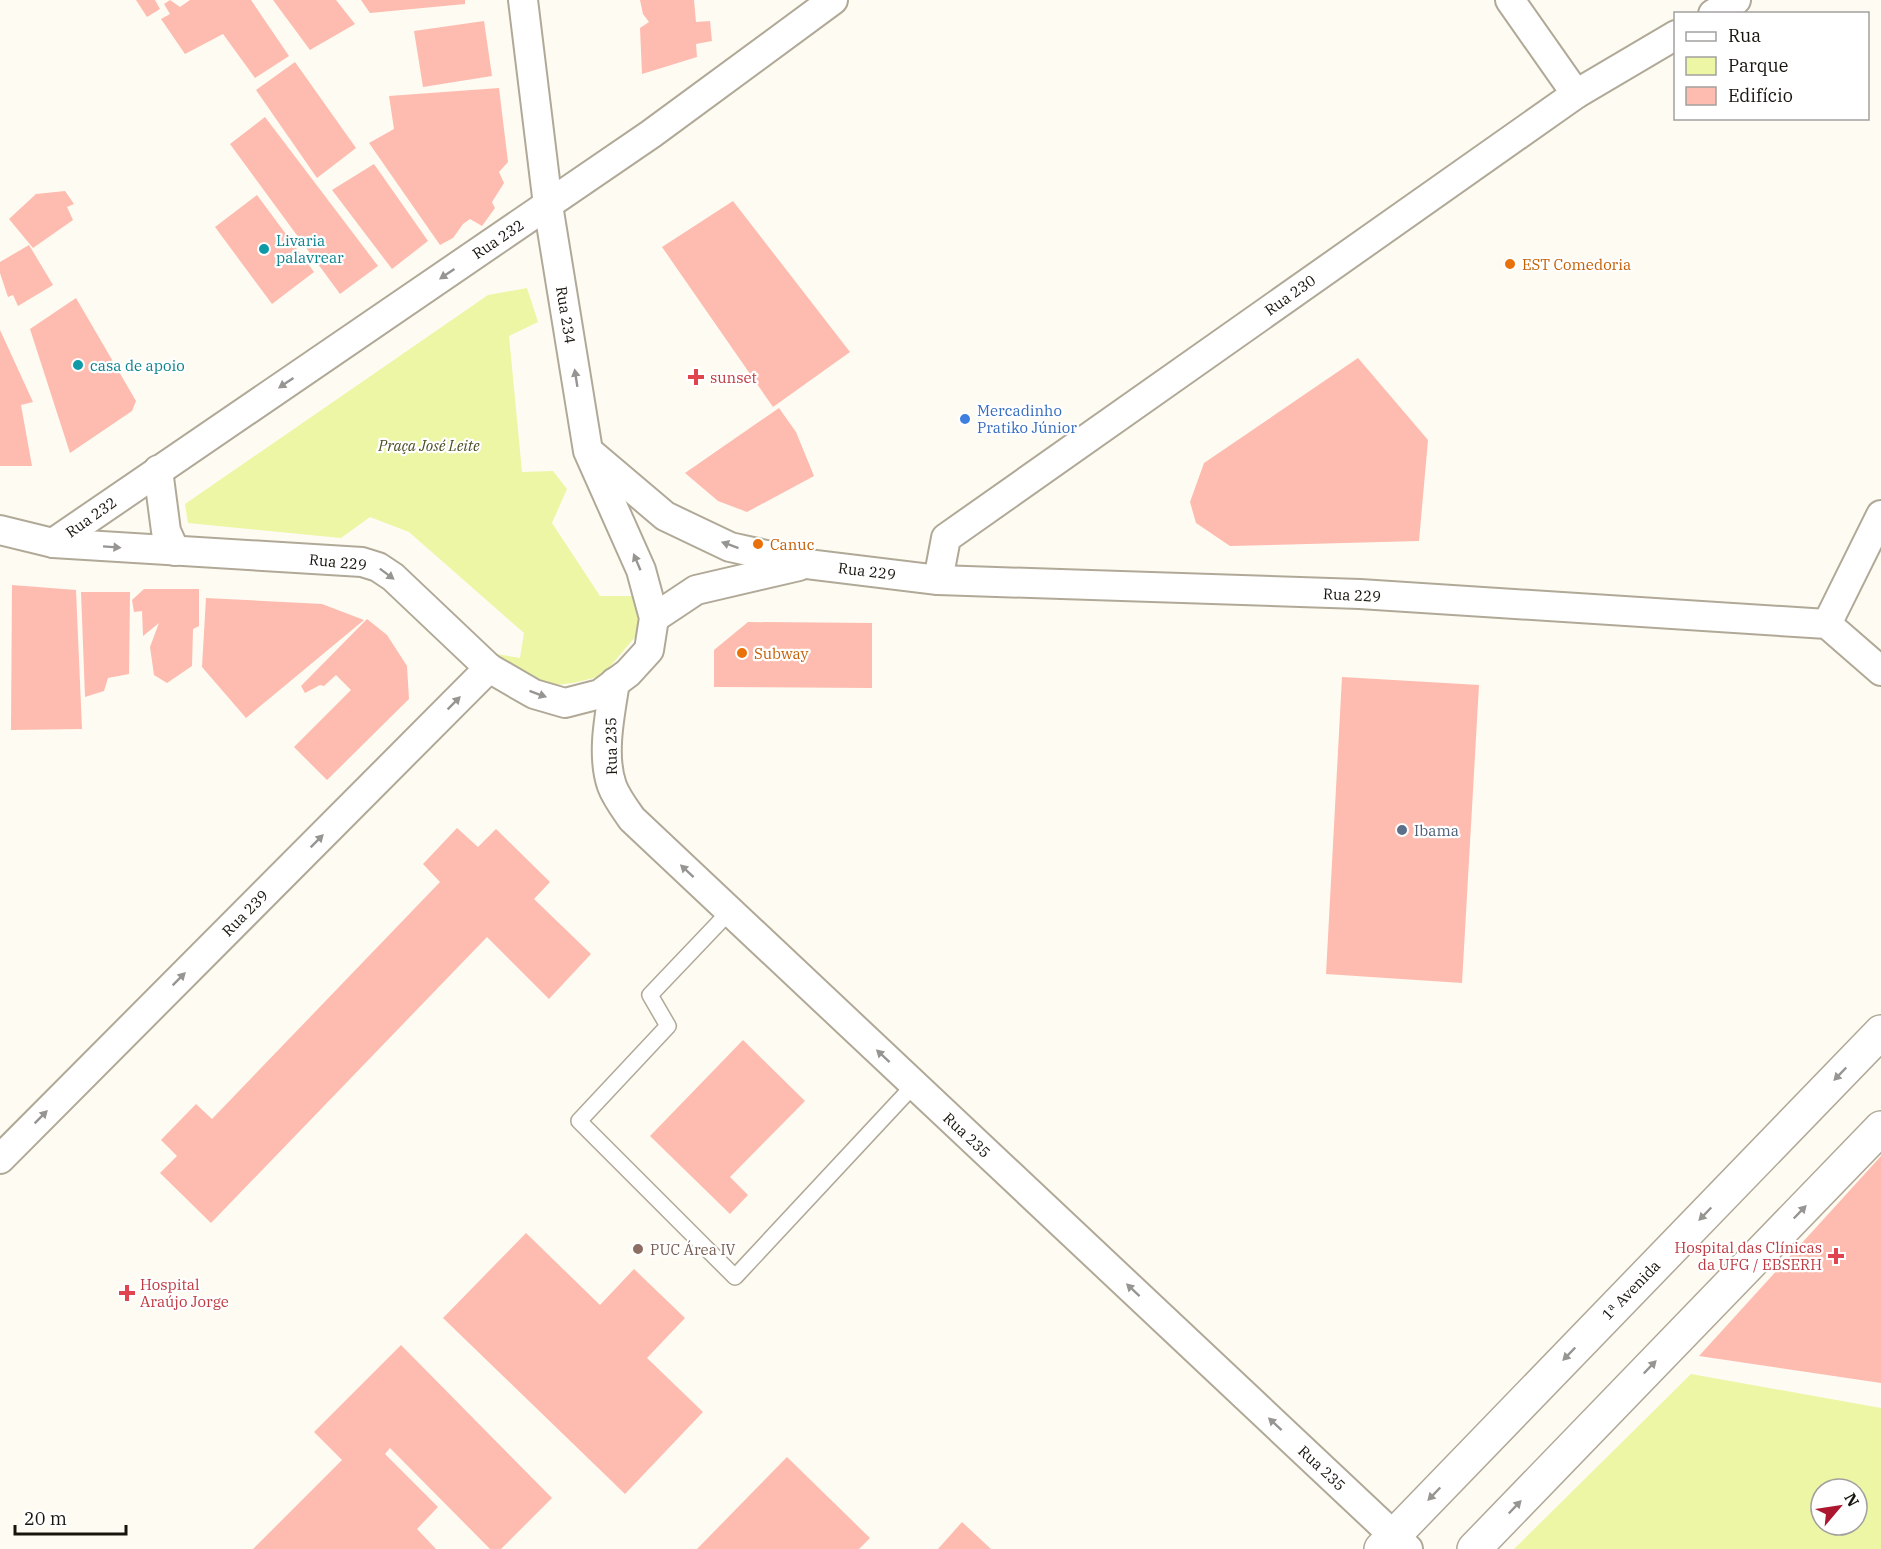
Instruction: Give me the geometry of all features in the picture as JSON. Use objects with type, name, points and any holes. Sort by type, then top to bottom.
[{"type":"main road","name":"1ª Avenida","points":[[1394,1545],[1881,1032]]},
{"type":"main road","points":[[1474,1549],[1881,1128]]},
{"type":"street","name":"Rua 234","points":[[523,0],[548,205],[588,451],[641,570],[654,618]]},
{"type":"street","name":"Rua 232","points":[[53,543],[651,134],[833,0]]},
{"type":"street","points":[[1510,0],[1576,94]]},
{"type":"street","points":[[1716,12],[1736,0]]},
{"type":"street","name":"Rua 230","points":[[938,580],[946,538],[1576,94],[1674,37]]},
{"type":"street","name":"Rua 229","points":[[588,451],[665,516],[730,547],[807,564],[938,580],[1360,594],[1827,624]]},
{"type":"street","points":[[158,470],[165,531],[175,551]]},
{"type":"street","points":[[1881,515],[1827,624],[1881,671]]},
{"type":"street","name":"Rua 229","points":[[0,530],[53,543],[362,562],[378,567],[393,577],[489,668],[534,694],[565,703],[600,694],[628,673],[649,650],[654,618],[696,590],[807,564]]},
{"type":"street","name":"Rua 239","points":[[0,1159],[489,668]]},
{"type":"street","name":"Rua 235","points":[[615,682],[608,738],[608,761],[612,786],[632,819],[914,1085],[1394,1545]]},
{"type":"lane","points":[[730,911],[650,995],[668,1026],[579,1121],[735,1277],[914,1085]]},
{"type":"green space","name":"Praça José Leite","points":[[527,288],[538,322],[509,336],[522,472],[553,471],[567,489],[552,523],[600,596],[633,596],[642,629],[602,676],[548,686],[509,669],[496,654],[520,658],[524,633],[409,532],[370,517],[341,538],[188,523],[185,504],[488,295]]},
{"type":"green space","points":[[1691,1374],[1881,1408],[1881,1549],[1514,1549]]},
{"type":"building","points":[[136,0],[155,0],[160,9],[147,17]]},
{"type":"building","points":[[170,0],[180,7],[190,0],[251,0],[289,56],[255,78],[223,34],[185,54],[161,19],[170,14],[164,4]]},
{"type":"building","points":[[273,0],[336,0],[355,24],[310,50]]},
{"type":"building","points":[[361,0],[465,0],[465,4],[370,13]]},
{"type":"building","points":[[640,0],[694,0],[696,22],[710,21],[712,41],[696,44],[697,57],[642,74],[640,28],[649,22],[643,14]]},
{"type":"building","points":[[484,21],[492,76],[423,87],[414,31]]},
{"type":"building","points":[[295,62],[356,148],[317,178],[256,90]]},
{"type":"building","points":[[499,88],[508,162],[499,172],[504,183],[492,202],[495,208],[482,226],[470,219],[463,224],[453,238],[440,245],[369,143],[394,129],[389,96]]},
{"type":"building","points":[[265,117],[378,266],[340,294],[230,144]]},
{"type":"building","points":[[374,164],[428,241],[392,269],[332,190]]},
{"type":"building","points":[[65,191],[74,204],[67,207],[73,220],[33,248],[9,219],[36,194]]},
{"type":"building","name":"Livaria palavrear","points":[[257,195],[314,272],[272,304],[215,227]]},
{"type":"building","points":[[733,201],[850,352],[773,407],[662,247]]},
{"type":"building","points":[[29,245],[53,285],[18,306],[13,295],[8,297],[0,273],[0,262]]},
{"type":"building","name":"casa de apoio","points":[[76,298],[136,401],[132,411],[70,453],[30,329]]},
{"type":"building","points":[[0,330],[33,402],[21,405],[32,466],[0,466]]},
{"type":"building","points":[[1358,358],[1428,440],[1419,541],[1230,546],[1196,523],[1190,502],[1204,463]]},
{"type":"building","points":[[779,408],[796,432],[814,476],[747,512],[718,501],[685,473]]},
{"type":"building","points":[[12,585],[76,590],[82,729],[11,730]]},
{"type":"building","points":[[144,589],[199,589],[199,626],[193,629],[192,666],[167,683],[154,675],[150,647],[159,623],[143,636],[142,611],[134,612],[132,600]]},
{"type":"building","points":[[81,592],[130,592],[129,674],[108,678],[104,691],[85,697]]},
{"type":"building","points":[[206,598],[322,604],[364,620],[246,718],[202,667]]},
{"type":"building","points":[[367,619],[387,635],[407,666],[409,699],[327,780],[294,747],[351,690],[336,675],[324,686],[320,685],[305,693],[301,686]]},
{"type":"building","points":[[748,622],[872,623],[872,688],[714,687],[714,650]]},
{"type":"building","name":"Ibama","points":[[1342,677],[1479,685],[1462,983],[1326,974]]},
{"type":"building","points":[[457,828],[478,847],[496,829],[550,882],[534,899],[591,954],[549,999],[487,937],[211,1223],[160,1173],[177,1156],[161,1140],[196,1104],[212,1119],[440,882],[423,864]]},
{"type":"building","points":[[743,1040],[805,1101],[730,1177],[748,1195],[730,1214],[650,1136]]},
{"type":"building","name":"Hospital das Clínicas da UFG / EBSERH","points":[[1881,1156],[1881,1383],[1699,1356]]},
{"type":"building","points":[[526,1233],[600,1305],[634,1269],[685,1318],[647,1358],[703,1412],[625,1494],[443,1318]]},
{"type":"building","points":[[401,1345],[552,1498],[501,1549],[490,1549],[390,1448],[385,1454],[438,1507],[417,1529],[436,1549],[253,1549],[342,1460],[314,1432]]},
{"type":"building","points":[[787,1457],[870,1538],[859,1549],[697,1549]]},
{"type":"building","points":[[962,1522],[991,1549],[938,1549]]},
{"type":"place","name":"Livaria palavrear","points":[[264,249]]},
{"type":"place","name":"EST Comedoria","points":[[1510,264]]},
{"type":"place","name":"casa de apoio","points":[[78,365]]},
{"type":"place","name":"sunset","points":[[696,377]]},
{"type":"place","name":"Mercadinho Pratiko Júnior","points":[[965,419]]},
{"type":"place","name":"Canuc","points":[[758,544]]},
{"type":"place","name":"Subway","points":[[742,653]]},
{"type":"place","name":"Ibama","points":[[1402,830]]},
{"type":"place","name":"PUC Área IV","points":[[638,1249]]},
{"type":"place","name":"Hospital das Clínicas da UFG / EBSERH","points":[[1836,1256]]},
{"type":"place","name":"Hospital Araújo Jorge","points":[[127,1293]]}]
